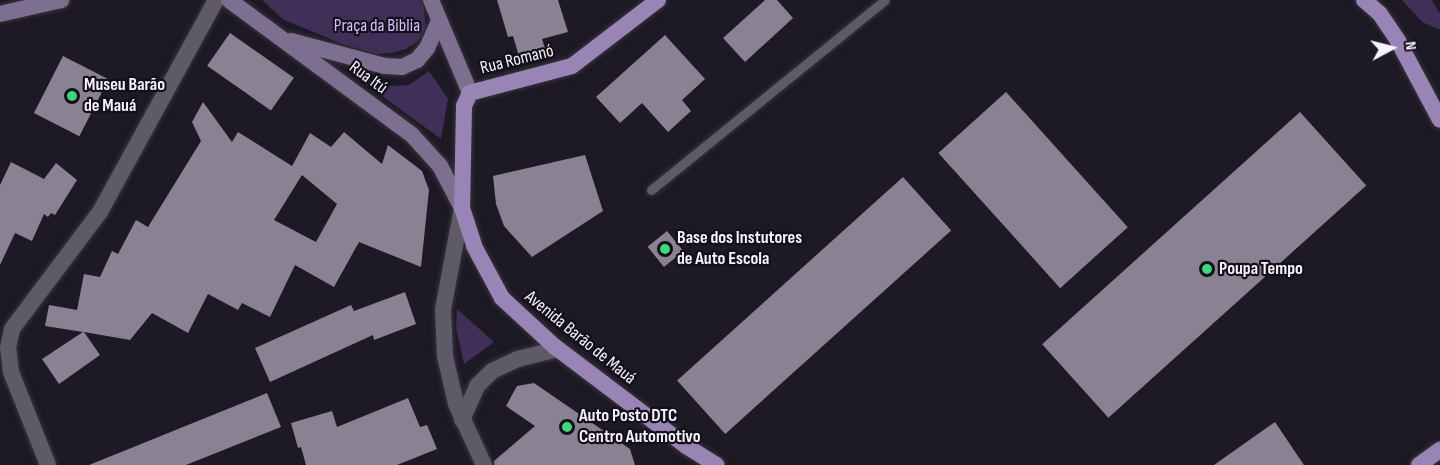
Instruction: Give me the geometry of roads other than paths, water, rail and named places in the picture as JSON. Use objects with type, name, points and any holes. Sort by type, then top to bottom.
[{"type":"main road","points":[[0,14],[61,0]]},
{"type":"main road","name":"Rua Itú","points":[[229,0],[412,135],[440,166],[462,208]]},
{"type":"main road","points":[[431,0],[470,93]]},
{"type":"main road","name":"Rua Romanó","points":[[470,93],[572,66],[658,0]]},
{"type":"main road","points":[[1364,0],[1380,14],[1398,41],[1440,120]]},
{"type":"main road","points":[[280,38],[385,66],[402,67],[417,60],[427,48],[439,21]]},
{"type":"main road","name":"Avenida Barão de Mauá","points":[[470,93],[465,106],[462,208],[474,246],[502,298],[558,349],[686,446],[716,465]]},
{"type":"main road","name":"Avenida Barão de Mauá","points":[[686,446],[696,465]]},
{"type":"main road","points":[[1419,465],[1440,450]]},
{"type":"street","points":[[48,465],[4,349],[12,329],[26,308],[62,265],[100,213],[216,0]]},
{"type":"street","points":[[462,208],[443,310],[445,356],[462,420],[484,465]]},
{"type":"street","points":[[462,420],[477,386],[492,371],[518,359],[558,349]]},
{"type":"lane","points":[[651,190],[885,0]]},
{"type":"place","name":"Museu Barão de Mauá","points":[[72,96]]},
{"type":"place","name":"Base dos Instutores de Auto Escola","points":[[665,249]]},
{"type":"place","name":"Poupa Tempo","points":[[1207,269]]},
{"type":"place","name":"Auto Posto DTC Centro Automotivo","points":[[567,427]]},
{"type":"park label","name":"Praça da Biblia","points":[[377,26]]}]
